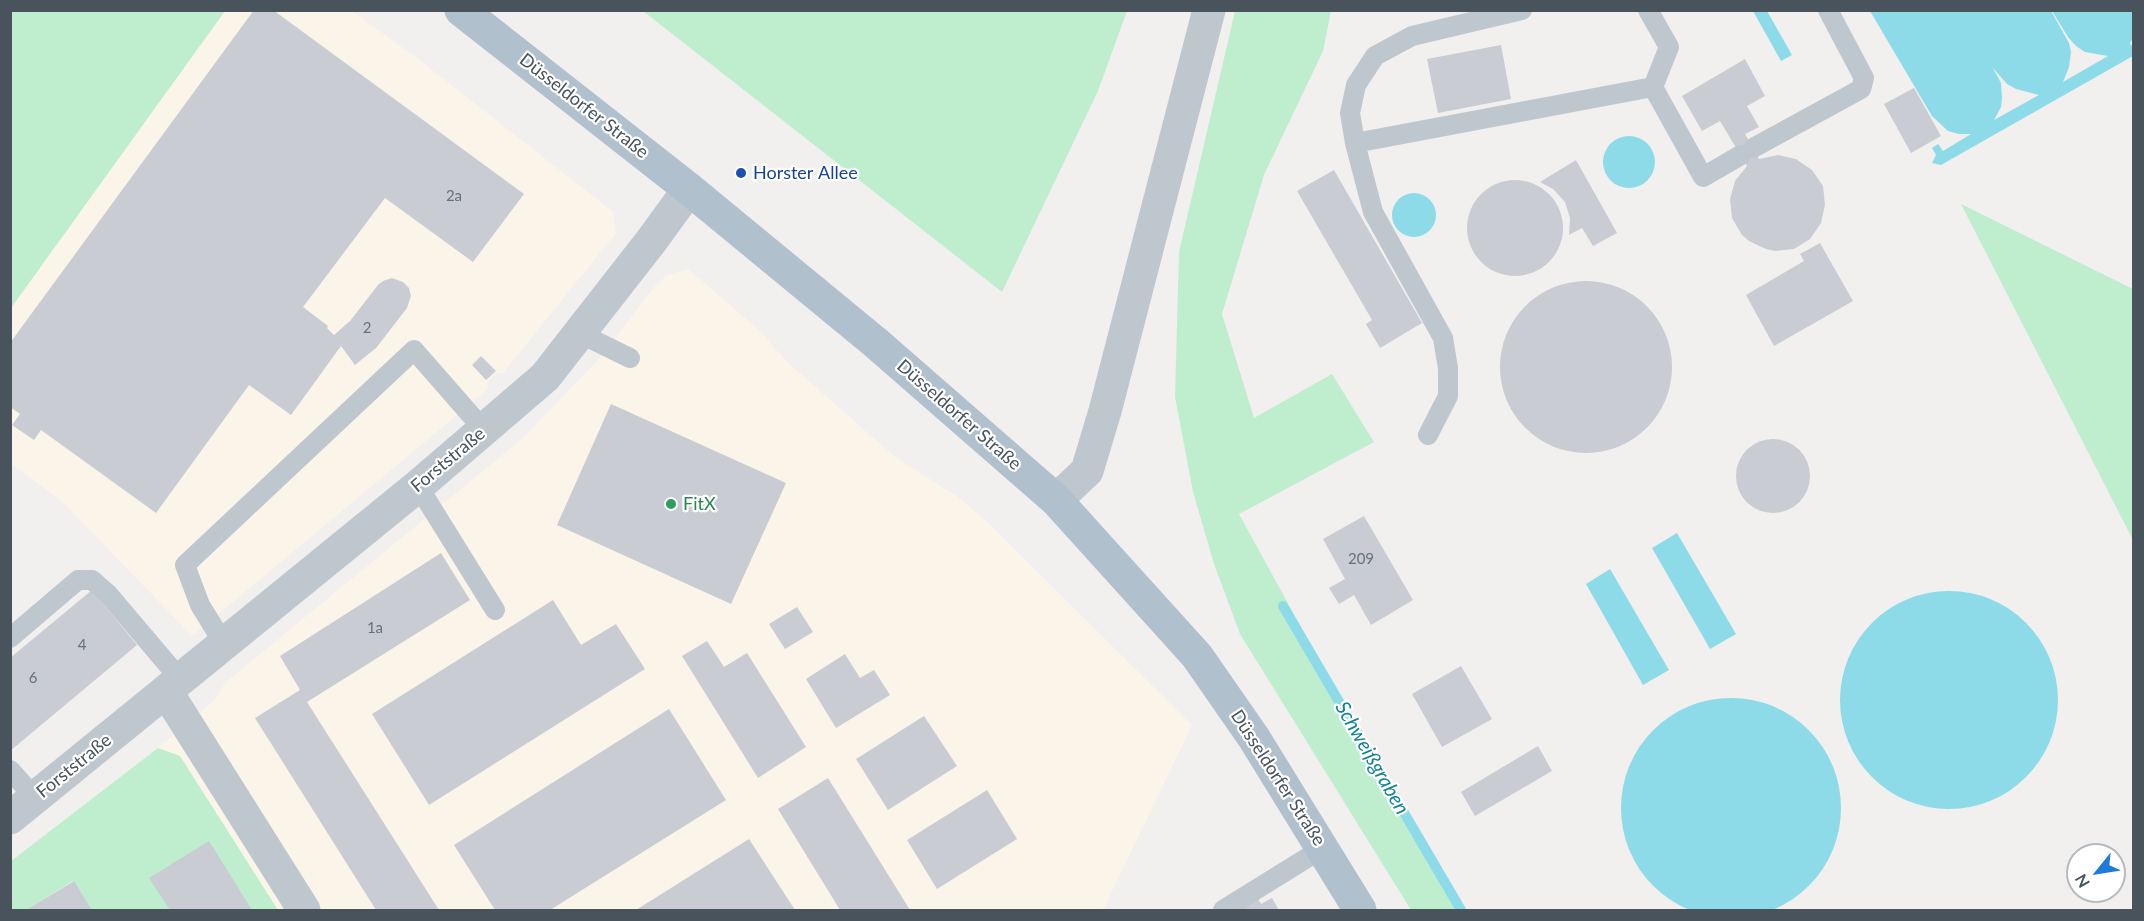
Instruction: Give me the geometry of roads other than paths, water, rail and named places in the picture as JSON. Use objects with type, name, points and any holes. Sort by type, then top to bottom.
[{"type":"main road","name":"Düsseldorfer Straße","points":[[461,10],[689,189],[876,343],[1056,501],[1197,656],[1254,738],[1360,910]]},
{"type":"street","points":[[1056,501],[1087,471],[1105,411],[1209,10]]},
{"type":"street","name":"Forststraße","points":[[22,808],[418,486],[545,377],[689,189]]},
{"type":"street","points":[[173,686],[304,910]]},
{"type":"lane","points":[[1428,435],[1448,396],[1448,368],[1443,338],[1373,212],[1355,143],[1350,113],[1356,85],[1375,56],[1412,36],[1522,10]]},
{"type":"lane","points":[[1648,10],[1669,46],[1653,87]]},
{"type":"lane","points":[[1653,87],[1703,177],[1861,89],[1864,78],[1828,10]]},
{"type":"lane","points":[[1355,143],[1653,87]]},
{"type":"lane","points":[[579,333],[630,358]]},
{"type":"lane","points":[[224,645],[200,605],[185,565],[414,350],[484,430]]},
{"type":"lane","points":[[418,486],[495,610]]},
{"type":"lane","points":[[10,638],[78,580],[92,580],[108,594],[173,686]]},
{"type":"lane","points":[[10,770],[22,808]]},
{"type":"lane","points":[[1223,910],[1323,848]]},
{"type":"water","points":[[1753,11],[1767,11],[1792,55],[1781,61]]},
{"type":"water","points":[[1870,11],[2051,11],[2069,43],[2071,52],[2069,67],[2063,82],[2108,56],[2085,52],[2076,46],[2052,11],[2133,11],[2133,38],[2130,43],[2133,56],[1941,165],[1932,163],[1936,155],[1932,148],[1938,144],[1943,151],[1971,134],[1948,131],[1932,116]],"holes":[[[1993,68],[2007,84],[2016,89],[2039,95],[1994,120],[2001,107],[2002,98],[2001,83]]]},
{"type":"water","points":[[1624,136],[1634,136],[1644,140],[1651,147],[1655,162],[1651,177],[1644,184],[1634,188],[1624,188],[1614,184],[1607,177],[1603,167],[1603,157],[1607,147],[1614,140]]},
{"type":"water","points":[[1414,193],[1429,200],[1436,215],[1429,230],[1414,237],[1399,230],[1392,215],[1399,200]]},
{"type":"water","points":[[1677,533],[1736,634],[1710,649],[1652,548]]},
{"type":"water","points":[[1610,569],[1669,670],[1643,685],[1586,584]]},
{"type":"water","points":[[1949,591],[1970,593],[1991,600],[2026,623],[2049,658],[2056,679],[2058,700],[2056,721],[2049,742],[2026,777],[1991,800],[1970,807],[1949,809],[1928,807],[1907,800],[1872,777],[1849,742],[1842,721],[1840,700],[1842,679],[1849,658],[1872,623],[1907,600],[1928,593]]},
{"type":"water","points":[[1731,698],[1752,700],[1783,711],[1809,730],[1828,756],[1839,787],[1841,808],[1839,829],[1828,860],[1809,886],[1783,905],[1752,916],[1731,918],[1710,916],[1679,905],[1653,886],[1634,860],[1623,829],[1621,808],[1623,787],[1634,756],[1653,730],[1679,711],[1710,700]]},
{"type":"waterway","name":"Schweißgraben","points":[[1283,606],[1461,910]]},
{"type":"place","name":"Horster Allee","points":[[741,173]]},
{"type":"place","name":"FitX","points":[[671,504]]}]
